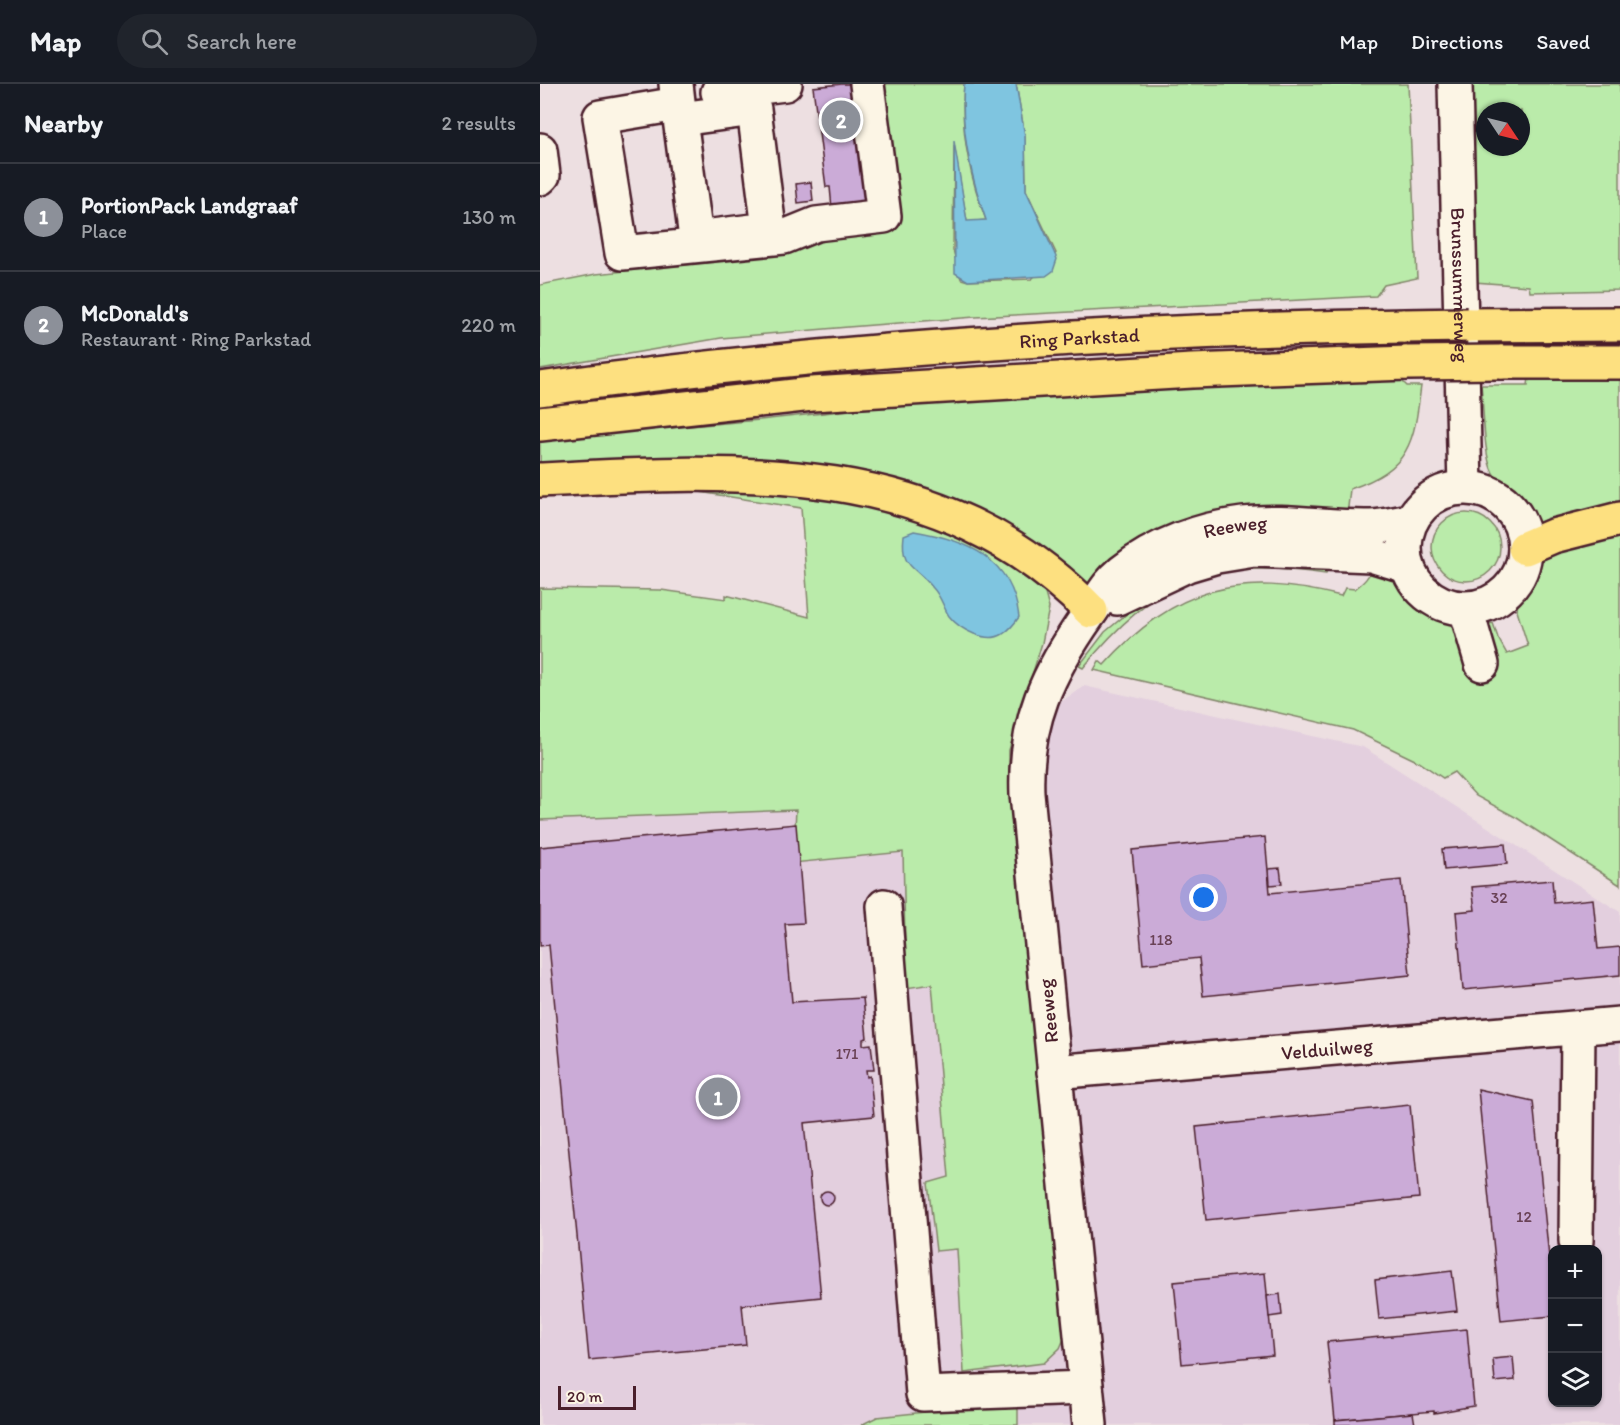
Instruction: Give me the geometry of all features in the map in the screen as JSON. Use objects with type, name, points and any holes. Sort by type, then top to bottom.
[{"type":"highway","points":[[1499,326],[1620,309]]},
{"type":"highway","name":"Ring Parkstad","points":[[540,389],[652,373],[982,345],[1406,326],[1620,324]]},
{"type":"highway","name":"Ring Parkstad","points":[[540,424],[812,394],[1192,370],[1407,363],[1620,362]]},
{"type":"highway","points":[[540,480],[632,475],[752,475],[816,479],[889,493],[960,519],[998,538],[1036,562],[1091,611]]},
{"type":"highway","points":[[1526,548],[1564,533],[1620,519]]},
{"type":"street","points":[[784,84],[678,101],[600,117],[622,253],[784,237],[816,224],[884,216],[867,84]]},
{"type":"street","name":"Brunssummerweg","points":[[1455,84],[1465,487]]},
{"type":"street","points":[[540,150],[543,175],[540,178]]},
{"type":"street","points":[[1465,487],[1480,489],[1506,503],[1522,527],[1526,548],[1522,569],[1506,593],[1481,607],[1466,609],[1436,602],[1423,592],[1407,566],[1404,551],[1411,520],[1418,509],[1439,493],[1465,487]]},
{"type":"street","name":"Reeweg","points":[[1090,1425],[1028,794],[1027,753],[1038,706],[1053,669],[1091,611],[1100,593],[1123,572],[1155,552],[1204,532],[1243,524],[1372,527],[1411,520]]},
{"type":"street","name":"Reeweg","points":[[1091,611],[1168,572],[1235,552],[1291,550],[1371,555],[1407,566]]},
{"type":"street","points":[[1466,609],[1482,664]]},
{"type":"street","points":[[884,906],[923,1394],[1086,1388]]},
{"type":"street","points":[[1576,1240],[1600,1026]]},
{"type":"street","name":"Velduilweg","points":[[1054,1072],[1600,1026]]},
{"type":"shaded area","points":[[1084,686],[1363,747],[1620,912],[1620,1425],[540,1425],[540,800],[971,764]]},
{"type":"green space","points":[[870,84],[964,84],[965,136],[975,188],[986,220],[967,222],[954,145],[953,250],[961,279],[968,281],[1032,279],[1056,253],[1026,190],[1025,136],[1016,84],[1408,84],[1417,278],[1384,285],[1376,296],[975,317],[721,338],[540,369],[540,285],[596,274],[722,261],[752,244],[877,226]]},
{"type":"green space","points":[[1471,84],[1620,84],[1620,290],[1530,292],[1529,286],[1474,282]]},
{"type":"green space","points":[[1620,377],[1620,510],[1534,529],[1526,513],[1498,480],[1490,465],[1487,455],[1481,385],[1528,385],[1529,378]]},
{"type":"green space","points":[[1400,379],[1407,386],[1421,386],[1411,438],[1397,463],[1370,481],[1350,489],[1347,516],[1139,548],[1087,587],[956,508],[540,472],[540,439],[760,420],[942,400],[1165,386]]},
{"type":"green space","points":[[661,486],[813,488],[966,533],[1043,586],[1049,608],[1042,643],[1009,750],[1009,789],[1064,1339],[1060,1348],[1044,1363],[964,1373],[957,1249],[936,1251],[928,1183],[949,1177],[932,984],[906,988],[903,852],[793,863],[796,810],[540,820],[540,588],[661,590],[726,599],[726,595],[809,617],[801,508]]},
{"type":"green space","points":[[1466,513],[1479,516],[1490,523],[1497,534],[1500,547],[1497,560],[1490,571],[1479,578],[1466,581],[1453,578],[1442,571],[1435,560],[1432,547],[1435,534],[1442,523],[1453,516]]},
{"type":"green space","points":[[1620,528],[1620,885],[1517,818],[1476,796],[1454,772],[1443,778],[1419,762],[1353,730],[1094,670],[1099,661],[1104,665],[1130,638],[1157,617],[1184,602],[1211,592],[1240,586],[1271,585],[1341,596],[1345,588],[1355,589],[1361,584],[1373,567],[1394,577],[1427,608],[1452,623],[1465,643],[1483,625],[1493,623],[1507,654],[1528,646],[1517,611],[1518,601],[1538,565],[1549,554]]},
{"type":"green space","points":[[1224,565],[1327,569],[1326,574],[1250,569],[1218,573],[1189,581],[1162,594],[1136,613],[1110,637],[1083,668],[1079,666],[1105,632],[1146,598]]},
{"type":"green space","points":[[1018,1404],[1018,1425],[861,1425],[877,1417]]},
{"type":"water","points":[[964,84],[1016,84],[1025,136],[1026,190],[1057,259],[1053,271],[1046,276],[968,281],[955,273],[954,141],[967,221],[986,220],[965,136]]},
{"type":"water","points":[[914,531],[952,540],[969,547],[984,555],[997,566],[1015,597],[1019,617],[1010,628],[997,637],[982,636],[960,626],[949,616],[936,591],[910,566],[904,554],[904,535]]},
{"type":"building","points":[[859,84],[874,203],[832,208],[830,187],[826,187],[813,87]]},
{"type":"building","points":[[811,182],[813,201],[798,203],[796,184]]},
{"type":"building","points":[[796,824],[804,923],[785,924],[792,1002],[863,998],[867,1038],[863,1039],[863,1045],[871,1044],[874,1070],[866,1070],[867,1077],[870,1076],[874,1116],[804,1123],[821,1297],[742,1305],[746,1345],[589,1360],[549,945],[540,946],[540,847]]},
{"type":"building","points":[[1265,837],[1270,893],[1401,880],[1410,975],[1203,996],[1199,958],[1143,964],[1132,850]]},
{"type":"building","points":[[1505,844],[1507,864],[1444,870],[1442,849]]},
{"type":"building","points":[[1280,868],[1282,884],[1270,885],[1269,869]]},
{"type":"building","points":[[1552,880],[1554,903],[1593,899],[1598,949],[1620,947],[1620,975],[1463,990],[1456,912],[1475,910],[1472,887]]},
{"type":"building","points":[[1478,1089],[1533,1101],[1548,1247],[1548,1316],[1501,1321]]},
{"type":"building","points":[[1410,1105],[1419,1198],[1206,1220],[1196,1127]]},
{"type":"building","points":[[827,1191],[832,1193],[834,1198],[832,1203],[827,1205],[822,1203],[820,1198],[822,1193]]},
{"type":"building","points":[[1452,1271],[1457,1311],[1379,1319],[1375,1280]]},
{"type":"building","points":[[1265,1273],[1273,1355],[1182,1364],[1174,1282]]},
{"type":"building","points":[[1280,1294],[1282,1315],[1269,1317],[1267,1296]]},
{"type":"building","points":[[1467,1329],[1474,1406],[1434,1413],[1434,1411],[1335,1420],[1327,1342]]},
{"type":"building","points":[[1513,1357],[1515,1380],[1495,1382],[1493,1359]]},
{"type":"building","points":[[1413,1413],[1415,1425],[1335,1425],[1335,1420]]},
{"type":"place","name":"McDonald's","points":[[841,120]]},
{"type":"place","name":"PortionPack Landgraaf","points":[[718,1097]]}]
